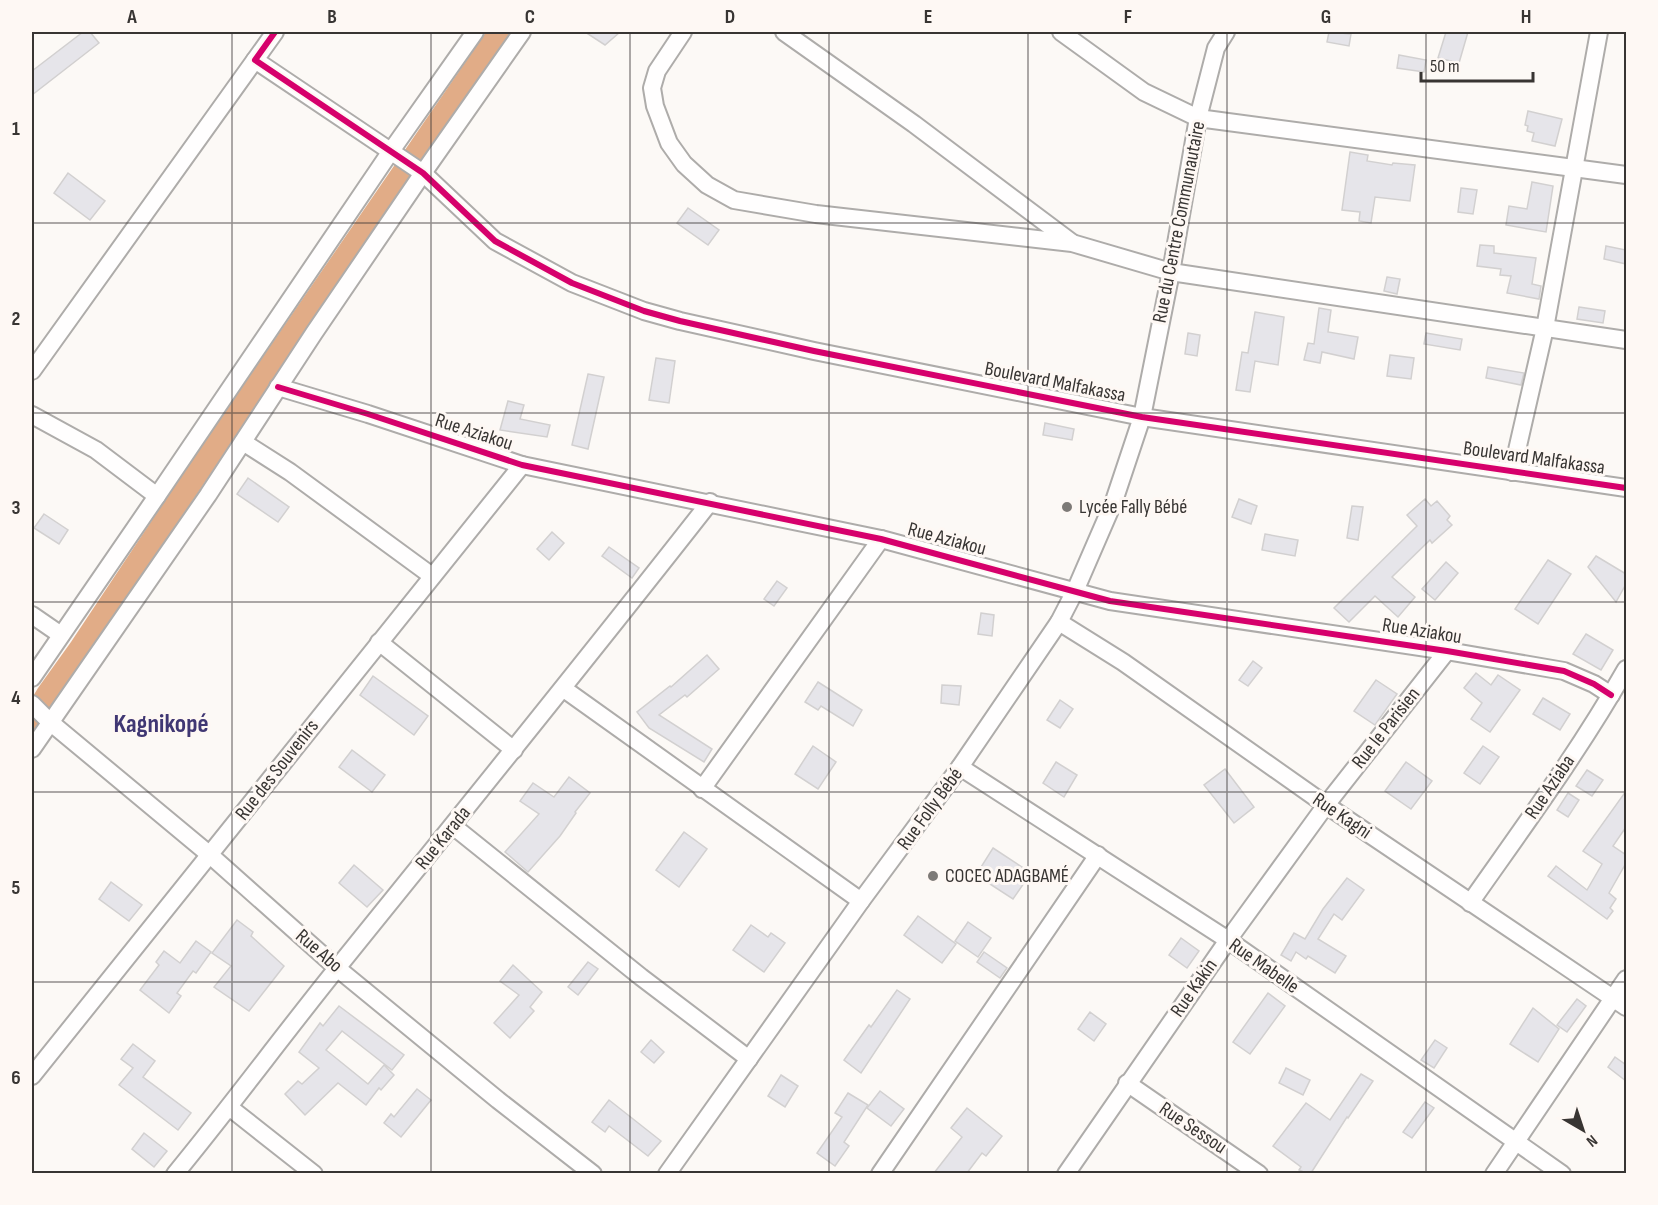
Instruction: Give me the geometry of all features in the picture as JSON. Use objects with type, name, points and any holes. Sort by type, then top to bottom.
[{"type":"street","points":[[32,371],[275,32]]},
{"type":"street","points":[[32,678],[475,32]]},
{"type":"street","points":[[32,749],[208,495],[423,173],[522,32]]},
{"type":"street","points":[[683,32],[657,70],[652,88],[655,106],[669,144],[684,164],[707,185],[734,200],[816,214],[1072,243],[1171,272],[1626,340]]},
{"type":"street","points":[[784,32],[914,124],[1072,243]]},
{"type":"street","points":[[1061,32],[1144,92],[1198,118],[1626,175]]},
{"type":"street","name":"Rue du Centre Communautaire","points":[[1142,417],[1171,272],[1198,118],[1216,48],[1226,32]]},
{"type":"street","points":[[1512,472],[1545,328],[1599,32]]},
{"type":"street","name":"Boulevard Malfakassa","points":[[255,60],[423,173],[495,241],[572,283],[644,311],[813,351],[1142,417],[1626,488]]},
{"type":"street","name":"Rue Aziakou","points":[[278,387],[369,414],[522,465],[881,539],[1110,601],[1564,670],[1611,695]]},
{"type":"street","points":[[32,416],[96,450],[157,496]]},
{"type":"street","name":"Rue Folly Bébé","points":[[667,1173],[861,901],[960,767],[1059,622],[1114,501],[1142,417]]},
{"type":"street","points":[[243,441],[290,472],[432,576]]},
{"type":"street","name":"Rue des Souvenirs","points":[[32,1076],[522,465]]},
{"type":"street","name":"Rue Karada","points":[[175,1173],[337,968],[564,689],[710,502]]},
{"type":"street","points":[[702,789],[881,539]]},
{"type":"street","points":[[32,615],[61,635]]},
{"type":"street","name":"Rue Kagni","points":[[1059,622],[1123,662],[1326,805],[1620,1002]]},
{"type":"street","points":[[379,642],[514,750]]},
{"type":"street","name":"Rue le Parisien","points":[[1326,805],[1447,651]]},
{"type":"street","name":"Rue Aziaba","points":[[1470,903],[1540,802],[1626,669]]},
{"type":"street","points":[[564,689],[861,901]]},
{"type":"street","name":"Rue Abo","points":[[32,704],[50,722],[210,855],[337,968],[593,1173]]},
{"type":"street","name":"Rue Mabelle","points":[[960,767],[1228,940],[1562,1173]]},
{"type":"street","name":"Rue Kakin","points":[[1066,1173],[1228,940],[1326,805]]},
{"type":"street","points":[[453,826],[641,977],[749,1059]]},
{"type":"street","points":[[880,1173],[1098,855]]},
{"type":"street","points":[[1494,1173],[1515,1141],[1620,1002],[1626,979]]},
{"type":"street","name":"Rue Sessou","points":[[1127,1083],[1259,1173]]},
{"type":"street","points":[[229,1107],[314,1173]]},
{"type":"shaded area","points":[[486,32],[514,32],[282,367],[32,735],[32,698],[38,688]]},
{"type":"building","points":[[83,32],[90,32],[99,43],[32,95],[32,71]]},
{"type":"building","points":[[585,32],[620,32],[605,45]]},
{"type":"building","points":[[1329,32],[1351,34],[1349,46],[1327,42]]},
{"type":"building","points":[[1446,32],[1468,32],[1459,63],[1438,58]]},
{"type":"building","points":[[1399,55],[1426,60],[1424,72],[1397,68]]},
{"type":"building","points":[[1528,111],[1562,119],[1555,146],[1532,141],[1534,133],[1527,131],[1528,126],[1525,125]]},
{"type":"building","points":[[1350,152],[1368,155],[1367,161],[1392,165],[1393,163],[1415,165],[1410,201],[1375,197],[1371,223],[1359,221],[1360,212],[1342,210]]},
{"type":"building","points":[[68,173],[105,201],[90,220],[54,193]]},
{"type":"building","points":[[1532,182],[1553,186],[1546,232],[1506,225],[1509,206],[1527,209]]},
{"type":"building","points":[[1461,188],[1477,190],[1473,214],[1458,212]]},
{"type":"building","points":[[688,208],[719,230],[708,245],[677,223]]},
{"type":"building","points":[[1480,245],[1494,246],[1494,253],[1536,258],[1532,284],[1541,286],[1539,299],[1507,293],[1511,276],[1500,275],[1501,269],[1477,266]]},
{"type":"building","points":[[1606,246],[1626,250],[1626,264],[1604,259]]},
{"type":"building","points":[[1387,277],[1400,279],[1397,294],[1384,291]]},
{"type":"building","points":[[1579,307],[1605,311],[1603,323],[1577,319]]},
{"type":"building","points":[[1319,308],[1331,310],[1328,332],[1358,337],[1354,359],[1322,352],[1320,363],[1304,360],[1308,343],[1314,344]]},
{"type":"building","points":[[1255,312],[1284,317],[1278,365],[1255,361],[1250,392],[1236,390],[1242,352],[1248,353]]},
{"type":"building","points":[[1188,333],[1200,335],[1197,356],[1185,354]]},
{"type":"building","points":[[1426,333],[1462,339],[1460,350],[1424,344]]},
{"type":"building","points":[[1390,355],[1414,358],[1411,379],[1387,376]]},
{"type":"building","points":[[656,358],[675,361],[669,403],[649,400]]},
{"type":"building","points":[[1488,367],[1524,373],[1521,385],[1486,378]]},
{"type":"building","points":[[588,374],[604,377],[588,449],[572,445]]},
{"type":"building","points":[[508,401],[524,405],[520,419],[550,425],[547,437],[500,430]]},
{"type":"building","points":[[1045,423],[1074,429],[1072,440],[1043,435]]},
{"type":"building","points":[[248,478],[289,507],[278,522],[237,494]]},
{"type":"building","points":[[1239,499],[1257,506],[1251,524],[1232,517]]},
{"type":"building","points":[[1425,499],[1431,506],[1437,501],[1450,516],[1447,520],[1452,525],[1432,543],[1430,540],[1392,577],[1415,597],[1398,617],[1375,596],[1349,622],[1334,608],[1417,526],[1407,515]]},
{"type":"building","points":[[1352,506],[1363,507],[1358,540],[1347,538]]},
{"type":"building","points":[[44,514],[68,530],[59,544],[34,528]]},
{"type":"building","points":[[552,532],[564,543],[549,560],[537,549]]},
{"type":"building","points":[[1265,534],[1298,540],[1295,556],[1262,550]]},
{"type":"building","points":[[609,547],[639,568],[632,578],[602,556]]},
{"type":"building","points":[[1596,556],[1626,574],[1626,584],[1616,602],[1588,567]]},
{"type":"building","points":[[1548,560],[1571,574],[1538,624],[1515,609]]},
{"type":"building","points":[[1446,562],[1458,573],[1435,600],[1422,589]]},
{"type":"building","points":[[777,581],[787,588],[774,606],[764,599]]},
{"type":"building","points":[[981,613],[994,615],[992,636],[978,634]]},
{"type":"building","points":[[1586,634],[1613,650],[1601,670],[1573,654]]},
{"type":"building","points":[[707,655],[719,669],[687,697],[685,695],[659,715],[712,749],[704,762],[649,728],[637,712],[671,687]]},
{"type":"building","points":[[1253,661],[1262,668],[1248,686],[1239,680]]},
{"type":"building","points":[[1476,673],[1491,685],[1498,675],[1520,690],[1490,732],[1471,719],[1482,703],[1464,688]]},
{"type":"building","points":[[373,676],[428,716],[414,735],[360,695]]},
{"type":"building","points":[[1376,680],[1397,694],[1375,725],[1354,711]]},
{"type":"building","points":[[818,682],[862,710],[853,726],[821,706],[818,710],[805,702]]},
{"type":"building","points":[[942,685],[961,686],[959,705],[941,703]]},
{"type":"building","points":[[1543,698],[1570,714],[1560,730],[1533,714]]},
{"type":"building","points":[[1060,700],[1073,709],[1060,728],[1047,720]]},
{"type":"building","points":[[813,746],[836,762],[818,789],[795,774]]},
{"type":"building","points":[[1483,746],[1499,757],[1480,784],[1464,773]]},
{"type":"building","points":[[352,750],[385,775],[372,792],[339,767]]},
{"type":"building","points":[[1056,762],[1077,775],[1064,797],[1043,783]]},
{"type":"building","points":[[1406,762],[1432,781],[1411,809],[1385,791]]},
{"type":"building","points":[[1225,769],[1254,807],[1234,823],[1204,785]]},
{"type":"building","points":[[1587,770],[1603,780],[1592,796],[1576,786]]},
{"type":"building","points":[[569,777],[590,793],[560,836],[528,872],[505,852],[539,814],[520,801],[533,783],[554,797]]},
{"type":"building","points":[[1626,791],[1626,827],[1613,846],[1626,855],[1626,863],[1609,893],[1616,899],[1610,908],[1613,911],[1607,919],[1548,876],[1556,866],[1587,890],[1602,864],[1583,851]]},
{"type":"building","points":[[1568,793],[1579,800],[1568,817],[1557,810]]},
{"type":"building","points":[[684,832],[707,849],[679,887],[656,870]]},
{"type":"building","points":[[993,848],[1031,873],[1013,899],[976,875]]},
{"type":"building","points":[[354,865],[383,890],[367,907],[339,883]]},
{"type":"building","points":[[1347,878],[1364,890],[1342,920],[1334,914],[1318,939],[1346,956],[1335,973],[1308,956],[1306,959],[1296,952],[1291,961],[1281,955],[1294,933],[1305,939],[1323,909]]},
{"type":"building","points":[[111,882],[142,905],[129,921],[99,899]]},
{"type":"building","points":[[918,916],[956,944],[942,963],[904,935]]},
{"type":"building","points":[[237,920],[253,932],[251,936],[284,966],[249,1011],[214,987],[231,966],[212,953]]},
{"type":"building","points":[[968,922],[991,938],[978,957],[955,941]]},
{"type":"building","points":[[751,925],[768,937],[771,933],[785,943],[764,972],[733,950]]},
{"type":"building","points":[[1181,938],[1199,951],[1187,968],[1169,955]]},
{"type":"building","points":[[196,941],[211,952],[196,973],[193,971],[177,993],[181,996],[169,1013],[140,990],[159,965],[156,962],[164,951],[180,963]]},
{"type":"building","points":[[984,952],[1007,968],[1000,978],[977,962]]},
{"type":"building","points":[[588,962],[598,969],[578,995],[568,987]]},
{"type":"building","points":[[513,965],[542,992],[530,1007],[534,1011],[510,1038],[494,1023],[519,995],[500,981]]},
{"type":"building","points":[[897,990],[910,999],[861,1073],[844,1060]]},
{"type":"building","points":[[1268,993],[1285,1006],[1250,1054],[1233,1042]]},
{"type":"building","points":[[1577,999],[1586,1006],[1567,1032],[1557,1025]]},
{"type":"building","points":[[339,1006],[404,1055],[392,1070],[342,1031],[326,1050],[368,1084],[384,1065],[394,1075],[381,1090],[379,1088],[366,1105],[338,1083],[305,1115],[285,1094],[298,1081],[302,1084],[319,1068],[299,1052],[320,1023],[323,1026]]},
{"type":"building","points":[[1533,1008],[1559,1029],[1538,1062],[1510,1044]]},
{"type":"building","points":[[1090,1012],[1106,1024],[1094,1041],[1078,1029]]},
{"type":"building","points":[[651,1040],[664,1052],[654,1063],[641,1052]]},
{"type":"building","points":[[1435,1040],[1447,1048],[1434,1068],[1421,1060]]},
{"type":"building","points":[[133,1044],[155,1061],[143,1077],[191,1113],[178,1130],[119,1085],[133,1068],[121,1059]]},
{"type":"building","points":[[1615,1057],[1626,1065],[1626,1081],[1608,1067]]},
{"type":"building","points":[[1286,1068],[1310,1080],[1303,1095],[1279,1083]]},
{"type":"building","points":[[1361,1074],[1373,1081],[1311,1173],[1299,1170],[1301,1167],[1273,1146],[1306,1103],[1330,1120]]},
{"type":"building","points":[[781,1075],[798,1086],[785,1107],[768,1096]]},
{"type":"building","points":[[417,1089],[431,1100],[401,1137],[384,1123],[391,1114],[394,1117]]},
{"type":"building","points":[[880,1091],[904,1109],[891,1126],[867,1108]]},
{"type":"building","points":[[848,1093],[868,1105],[844,1142],[849,1146],[835,1166],[817,1153],[842,1117],[835,1113]]},
{"type":"building","points":[[609,1100],[661,1141],[648,1156],[609,1126],[605,1132],[592,1122]]},
{"type":"building","points":[[1425,1102],[1434,1108],[1412,1138],[1403,1132]]},
{"type":"building","points":[[967,1108],[1002,1136],[986,1156],[982,1153],[967,1173],[934,1173],[962,1137],[951,1128]]},
{"type":"building","points":[[144,1133],[167,1151],[154,1167],[132,1149]]},
{"type":"cycle path","points":[[275,32],[255,60],[423,173],[495,241],[572,283],[644,311],[814,351],[1142,417],[1626,488]]},
{"type":"cycle path","points":[[278,387],[522,465],[881,539],[1110,601],[1447,651],[1564,671],[1594,684],[1611,695]]},
{"type":"place","name":"Lycée Fally Bébé","points":[[1067,507]]},
{"type":"place","name":"COCEC ADAGBAMÉ","points":[[933,876]]},
{"type":"district","name":"Kagnikopé","points":[[161,724]]}]
